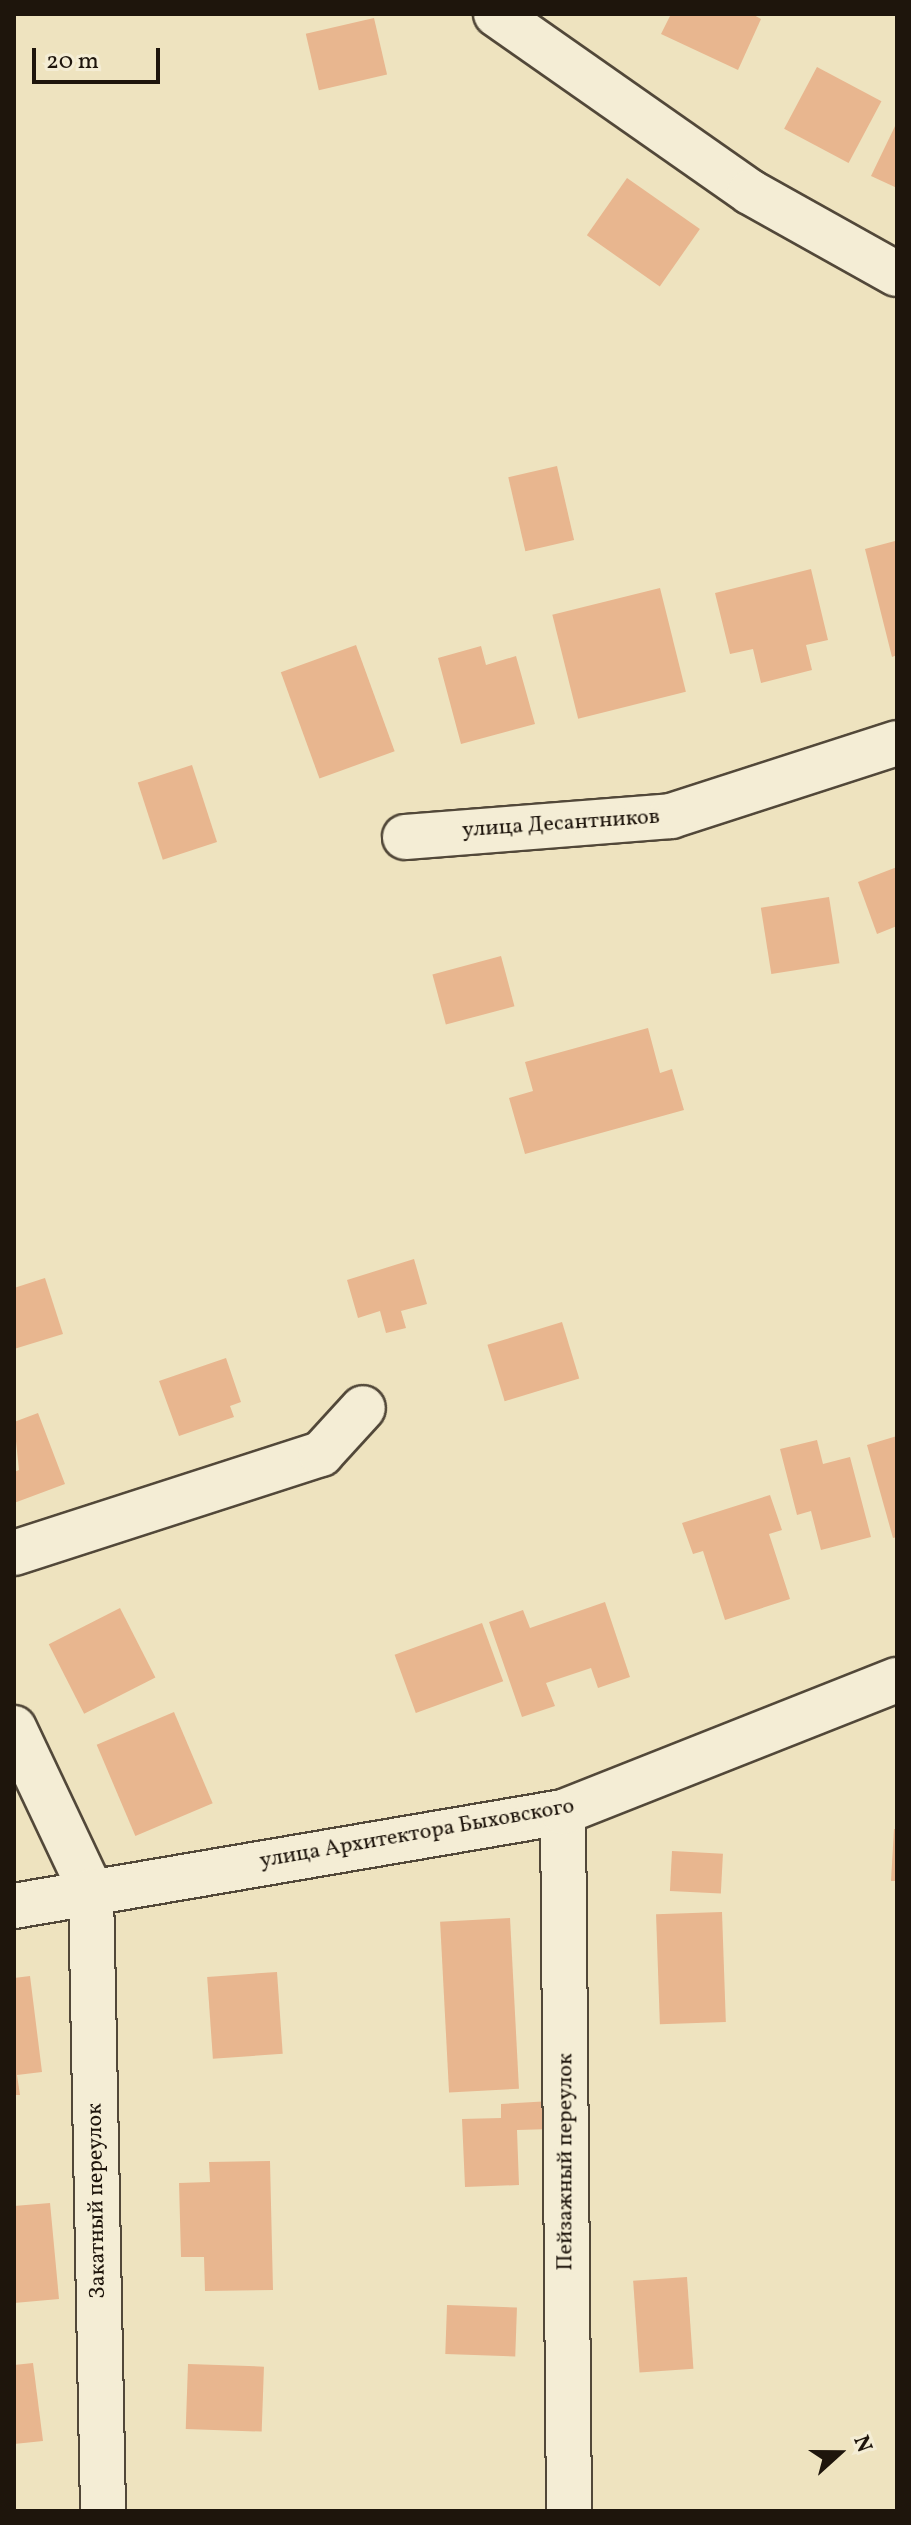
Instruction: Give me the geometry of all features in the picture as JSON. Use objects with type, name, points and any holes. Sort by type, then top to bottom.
[{"type":"street","points":[[496,14],[750,192],[897,274]]},
{"type":"street","name":"улица Десантников","points":[[405,837],[671,816],[897,743]]},
{"type":"street","points":[[14,1553],[321,1454],[363,1408]]},
{"type":"street","name":"улица Архитектора Быховского","points":[[14,1906],[563,1812],[897,1680]]},
{"type":"street","points":[[14,1728],[91,1891]]},
{"type":"street","name":"Пейзажный переулок","points":[[563,1812],[569,2511]]},
{"type":"street","name":"Закатный переулок","points":[[91,1891],[103,2511]]},
{"type":"building","points":[[671,14],[752,14],[761,19],[738,70],[661,34]]},
{"type":"building","points":[[374,18],[387,75],[319,90],[306,34]]},
{"type":"building","points":[[817,67],[881,101],[849,163],[784,129]]},
{"type":"building","points":[[897,122],[897,188],[871,176]]},
{"type":"building","points":[[627,178],[700,229],[660,286],[587,235]]},
{"type":"building","points":[[557,466],[574,540],[525,551],[508,477]]},
{"type":"building","points":[[895,541],[897,655],[892,657],[865,549]]},
{"type":"building","points":[[811,569],[828,640],[806,645],[812,670],[761,683],[753,649],[730,654],[715,593]]},
{"type":"building","points":[[660,588],[686,692],[578,719],[552,615]]},
{"type":"building","points":[[356,645],[395,751],[319,779],[281,672]]},
{"type":"building","points":[[481,646],[486,665],[516,656],[535,724],[461,744],[438,658]]},
{"type":"building","points":[[192,765],[217,842],[163,860],[138,783]]},
{"type":"building","points":[[897,867],[897,926],[877,934],[858,882]]},
{"type":"building","points":[[829,897],[839,963],[771,974],[761,908]]},
{"type":"building","points":[[501,956],[514,1006],[446,1025],[432,974]]},
{"type":"building","points":[[648,1028],[660,1073],[672,1069],[684,1110],[525,1154],[509,1098],[533,1091],[525,1062]]},
{"type":"building","points":[[414,1259],[427,1304],[401,1311],[406,1328],[386,1333],[380,1311],[358,1318],[347,1280]]},
{"type":"building","points":[[45,1278],[63,1334],[14,1349],[14,1288]]},
{"type":"building","points":[[562,1322],[579,1378],[505,1401],[487,1345]]},
{"type":"building","points":[[226,1358],[241,1402],[230,1406],[234,1417],[179,1436],[159,1381]]},
{"type":"building","points":[[38,1413],[65,1484],[14,1503],[14,1472],[19,1470],[14,1422]]},
{"type":"building","points":[[897,1436],[897,1537],[893,1538],[867,1445]]},
{"type":"building","points":[[817,1440],[823,1464],[850,1457],[871,1537],[821,1550],[811,1511],[797,1515],[780,1449]]},
{"type":"building","points":[[770,1495],[782,1530],[769,1534],[790,1599],[725,1620],[703,1551],[693,1554],[682,1523]]},
{"type":"building","points":[[605,1602],[630,1677],[598,1688],[591,1668],[546,1683],[555,1706],[522,1717],[489,1622],[523,1610],[530,1628]]},
{"type":"building","points":[[120,1608],[155,1677],[84,1714],[49,1644]]},
{"type":"building","points":[[482,1623],[503,1681],[416,1713],[395,1655]]},
{"type":"building","points":[[174,1712],[213,1803],[135,1836],[97,1745]]},
{"type":"building","points":[[894,1829],[897,1829],[897,1881],[891,1881]]},
{"type":"building","points":[[672,1851],[723,1854],[721,1894],[670,1891]]},
{"type":"building","points":[[722,1912],[726,2022],[660,2024],[656,1914]]},
{"type":"building","points":[[510,1918],[519,2089],[449,2092],[440,1922]]},
{"type":"building","points":[[277,1972],[283,2054],[213,2059],[207,1977]]},
{"type":"building","points":[[30,1976],[42,2072],[17,2075],[20,2095],[14,2095],[14,1978]]},
{"type":"building","points":[[551,2101],[552,2129],[517,2130],[519,2185],[465,2187],[462,2119],[501,2118],[501,2104]]},
{"type":"building","points":[[270,2161],[273,2290],[205,2291],[204,2257],[181,2257],[179,2183],[210,2182],[209,2162]]},
{"type":"building","points":[[50,2203],[59,2299],[14,2303],[14,2206]]},
{"type":"building","points":[[687,2277],[693,2369],[640,2373],[633,2281]]},
{"type":"building","points":[[447,2305],[517,2307],[515,2356],[445,2354]]},
{"type":"building","points":[[33,2363],[43,2441],[14,2444],[14,2365]]},
{"type":"building","points":[[188,2364],[264,2367],[262,2432],[186,2429]]}]
